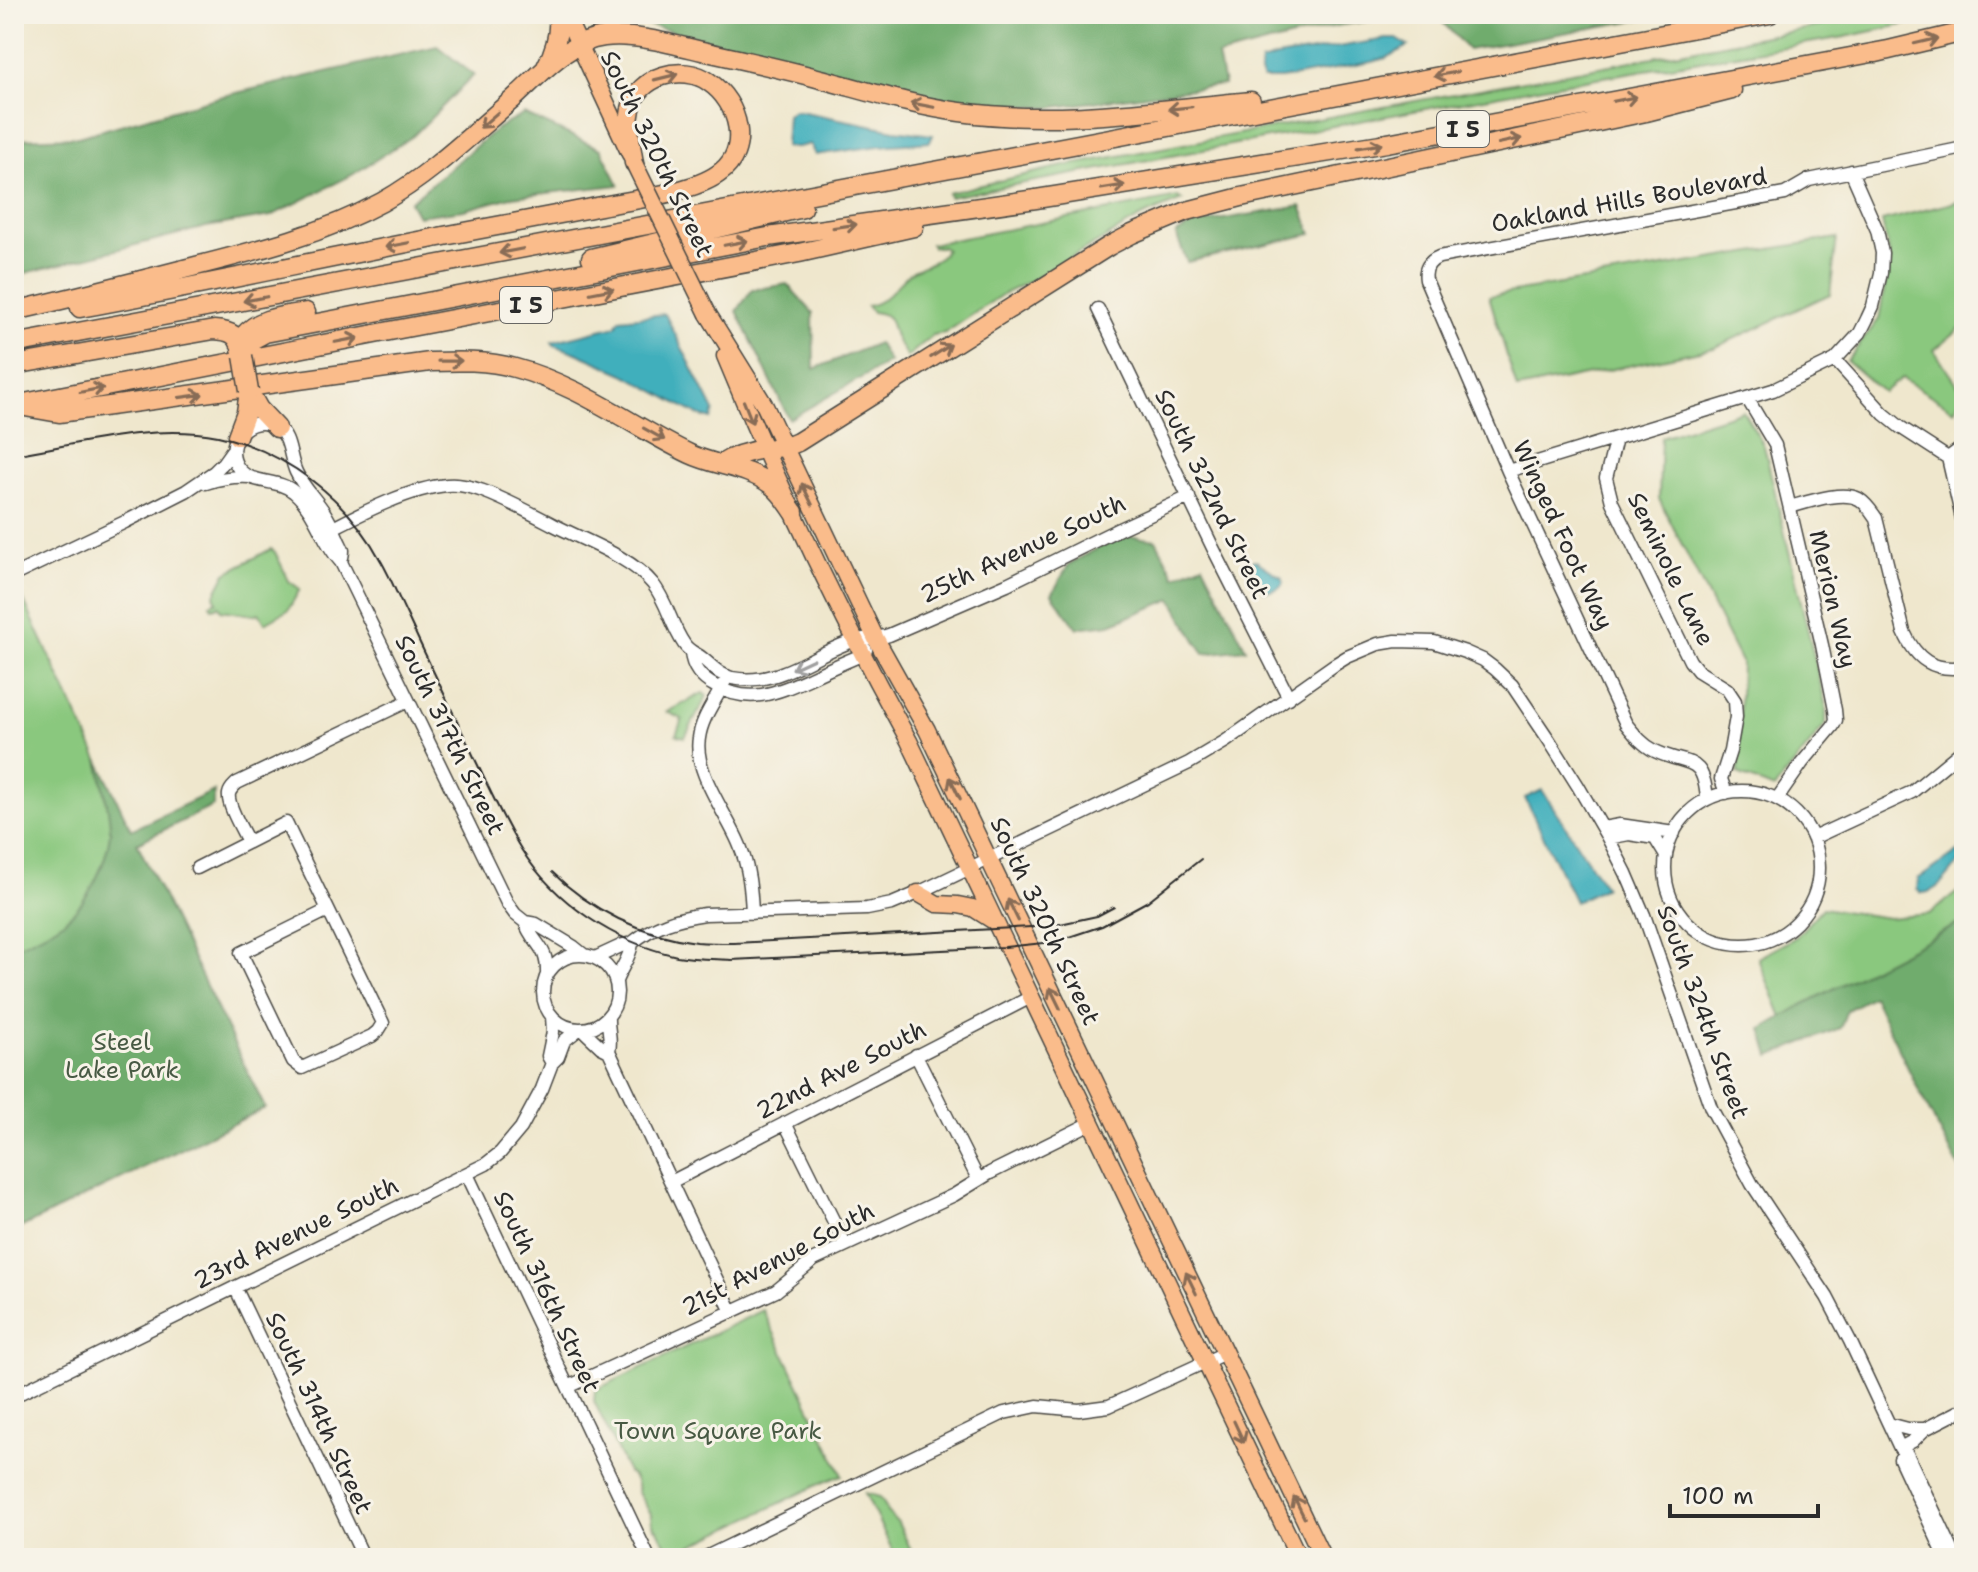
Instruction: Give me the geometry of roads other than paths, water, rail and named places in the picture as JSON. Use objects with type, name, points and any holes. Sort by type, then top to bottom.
[{"type":"highway","points":[[14,314],[254,252],[318,231],[383,201],[432,168],[529,86],[546,67],[554,52],[558,14]]},
{"type":"highway","name":"I 5","points":[[14,344],[1770,14]]},
{"type":"highway","name":"I 5","points":[[15,405],[799,253],[1036,199],[1387,143],[1888,50],[1964,32]]},
{"type":"highway","points":[[546,67],[579,45],[604,37],[640,39],[959,112],[1046,118],[1111,115],[1370,89]]},
{"type":"highway","points":[[721,464],[732,457],[764,449],[785,448],[1109,246],[1187,211],[1293,185],[1646,112],[1888,50]]},
{"type":"highway","points":[[14,314],[82,307],[697,185],[725,168],[737,151],[738,126],[722,94],[702,77],[686,73],[670,74],[646,85],[633,100],[630,111],[629,133],[634,163]]},
{"type":"highway","points":[[14,365],[175,342],[213,340],[241,349],[257,336],[301,319],[602,256],[1000,159]]},
{"type":"highway","points":[[301,319],[768,237],[1036,199]]},
{"type":"highway","points":[[14,378],[175,342]]},
{"type":"highway","points":[[235,442],[253,411],[241,349]]},
{"type":"highway","points":[[15,405],[59,413],[430,362],[481,362],[519,369],[556,383],[590,398],[688,453],[758,477],[780,493],[794,512]]},
{"type":"highway","points":[[253,411],[277,428]]},
{"type":"main road","name":"South 320th Street","points":[[565,14],[708,314],[764,449],[858,648],[909,741],[1299,1558]]},
{"type":"main road","name":"South 320th Street","points":[[708,314],[764,404],[876,639],[927,730],[1323,1558]]},
{"type":"main road","points":[[918,893],[937,904],[973,908],[996,924]]},
{"type":"main road","points":[[1041,1018],[1063,1042],[1091,1099],[1104,1102]]},
{"type":"main road","points":[[1091,1123],[1098,1121],[1105,1125],[1132,1180],[1151,1198]]},
{"type":"main road","points":[[1279,1516],[1302,1537],[1312,1558]]},
{"type":"street","name":"Oakland Hills Boulevard","points":[[1439,257],[1785,194],[1809,180],[1964,148]]},
{"type":"street","points":[[1508,471],[1773,390],[1835,360],[1860,333],[1873,306],[1881,273],[1882,253],[1877,230],[1851,171]]},
{"type":"street","name":"Winged Foot Way","points":[[1439,257],[1428,265],[1426,280],[1508,471],[1626,724],[1646,746],[1659,753],[1681,759],[1753,792]]},
{"type":"street","name":"South 322nd Street","points":[[1098,309],[1289,698]]},
{"type":"street","points":[[1835,360],[1884,414],[1948,458],[1964,527]]},
{"type":"street","name":"Merion Way","points":[[1747,398],[1775,445],[1822,645],[1836,720],[1777,799]]},
{"type":"street","points":[[14,575],[186,491],[236,476],[270,478],[281,470],[289,450],[287,442],[277,428],[269,424],[251,425],[243,429],[223,463],[186,491]]},
{"type":"street","name":"Seminole Lane","points":[[1616,438],[1606,478],[1612,502],[1690,661],[1698,671],[1727,689],[1735,701],[1736,717],[1730,751],[1721,779]]},
{"type":"street","points":[[235,442],[233,457],[236,466],[242,473],[256,479]]},
{"type":"street","points":[[1948,458],[1964,446]]},
{"type":"street","name":"South 317th Street","points":[[289,450],[300,479],[333,528],[343,550],[341,562]]},
{"type":"street","name":"South 317th Street","points":[[256,479],[278,483],[293,491],[341,562],[507,903],[525,922],[536,924],[590,956]]},
{"type":"street","points":[[333,528],[421,491],[445,485],[481,490],[618,557],[642,573],[655,587],[683,643],[691,652],[727,676],[757,680],[858,648]]},
{"type":"street","points":[[1790,507],[1845,496],[1857,498],[1867,505],[1876,518],[1904,632],[1910,644],[1918,655],[1930,663],[1942,668],[1964,667]]},
{"type":"street","name":"25th Avenue South","points":[[876,639],[1007,584],[1189,497]]},
{"type":"street","points":[[691,652],[692,663],[709,683],[732,694],[759,696],[776,692],[876,639]]},
{"type":"street","name":"South 324th Street","points":[[1289,698],[1334,665],[1362,650],[1396,641],[1420,640],[1446,645],[1483,660],[1512,685],[1578,786],[1626,873],[1644,915],[1711,1108],[1752,1184],[1827,1297],[1900,1448],[1900,1459],[1946,1558]]},
{"type":"street","points":[[727,676],[702,725],[698,750],[700,763],[742,850],[750,883],[752,913]]},
{"type":"street","points":[[590,956],[604,964],[616,981],[617,996],[613,1010],[594,1026],[581,1029],[565,1026],[552,1016],[545,1003],[543,988],[547,975],[567,957],[590,956],[632,943],[655,927],[684,917],[867,909],[892,904],[1180,768],[1289,698]]},
{"type":"street","points":[[248,842],[234,814],[229,795],[237,783],[408,701]]},
{"type":"street","points":[[1813,838],[1912,792],[1964,749]]},
{"type":"street","points":[[1699,769],[1705,781],[1707,799]]},
{"type":"street","points":[[1721,779],[1726,793]]},
{"type":"street","points":[[1753,792],[1777,799],[1800,817],[1813,838],[1819,863],[1815,895],[1804,916],[1792,928],[1764,943],[1731,945],[1704,936],[1679,913],[1667,885],[1666,856],[1674,833],[1686,815],[1707,799],[1726,793],[1753,792]]},
{"type":"street","points":[[197,868],[286,823],[382,1020],[381,1027],[372,1036],[302,1068],[293,1061],[241,953],[328,910]]},
{"type":"street","points":[[1605,833],[1627,826],[1674,833]]},
{"type":"street","points":[[1605,833],[1655,838],[1666,856]]},
{"type":"street","name":"South 317th Street","points":[[525,922],[529,933],[545,952],[547,975]]},
{"type":"street","points":[[616,981],[632,943]]},
{"type":"street","name":"22nd Ave South","points":[[671,1182],[1031,997]]},
{"type":"street","name":"23rd Avenue South","points":[[552,1016],[553,1032],[548,1056],[552,1063]]},
{"type":"street","points":[[608,1016],[609,1051]]},
{"type":"street","points":[[581,1029],[609,1051],[732,1312]]},
{"type":"street","name":"23rd Avenue South","points":[[14,1396],[486,1164],[514,1138],[529,1115],[564,1041],[581,1029]]},
{"type":"street","points":[[916,1055],[978,1179]]},
{"type":"street","points":[[785,1123],[845,1244]]},
{"type":"street","name":"21st Avenue South","points":[[568,1387],[776,1291],[814,1260],[949,1197],[978,1179],[1091,1123]]},
{"type":"street","name":"South 316th Street","points":[[467,1174],[649,1558]]},
{"type":"street","name":"South 314th Street","points":[[235,1287],[364,1558]]},
{"type":"street","points":[[704,1558],[1004,1413],[1037,1406],[1079,1410],[1109,1406],[1225,1353]]},
{"type":"street","points":[[1900,1448],[1925,1429],[1964,1409]]},
{"type":"street","points":[[1889,1424],[1925,1429]]},
{"type":"street","name":"South 324th Street","points":[[1900,1448],[1907,1454],[1956,1558]]},
{"type":"water","points":[[1397,39],[1408,46],[1372,62],[1281,79],[1263,79],[1260,73],[1261,62],[1277,57]]},
{"type":"water","points":[[794,110],[933,135],[930,142],[815,155],[810,144],[785,147],[787,115]]},
{"type":"water","points":[[665,314],[714,411],[711,419],[698,415],[624,374],[552,342],[616,326],[620,319]]},
{"type":"water","points":[[1255,560],[1284,582],[1275,590],[1264,591],[1249,565]]},
{"type":"water","points":[[1542,790],[1605,887],[1575,902],[1525,798]]},
{"type":"water","points":[[1964,848],[1964,856],[1945,880],[1928,892],[1921,893],[1917,889],[1918,879]]},
{"type":"tram line","points":[[14,455],[116,436],[193,433],[243,443],[268,453],[313,481],[352,518],[381,561],[496,804],[535,869],[588,918],[654,950],[683,957],[731,960],[1054,942],[1102,926],[1148,901],[1201,859]]},
{"type":"tram line","points":[[552,872],[583,898],[618,919],[657,934],[702,942],[734,943],[1051,926],[1097,916],[1114,907]]},
{"type":"park label","name":"Steel Lake Park","points":[[122,1056]]},
{"type":"park label","name":"Town Square Park","points":[[718,1431]]}]
